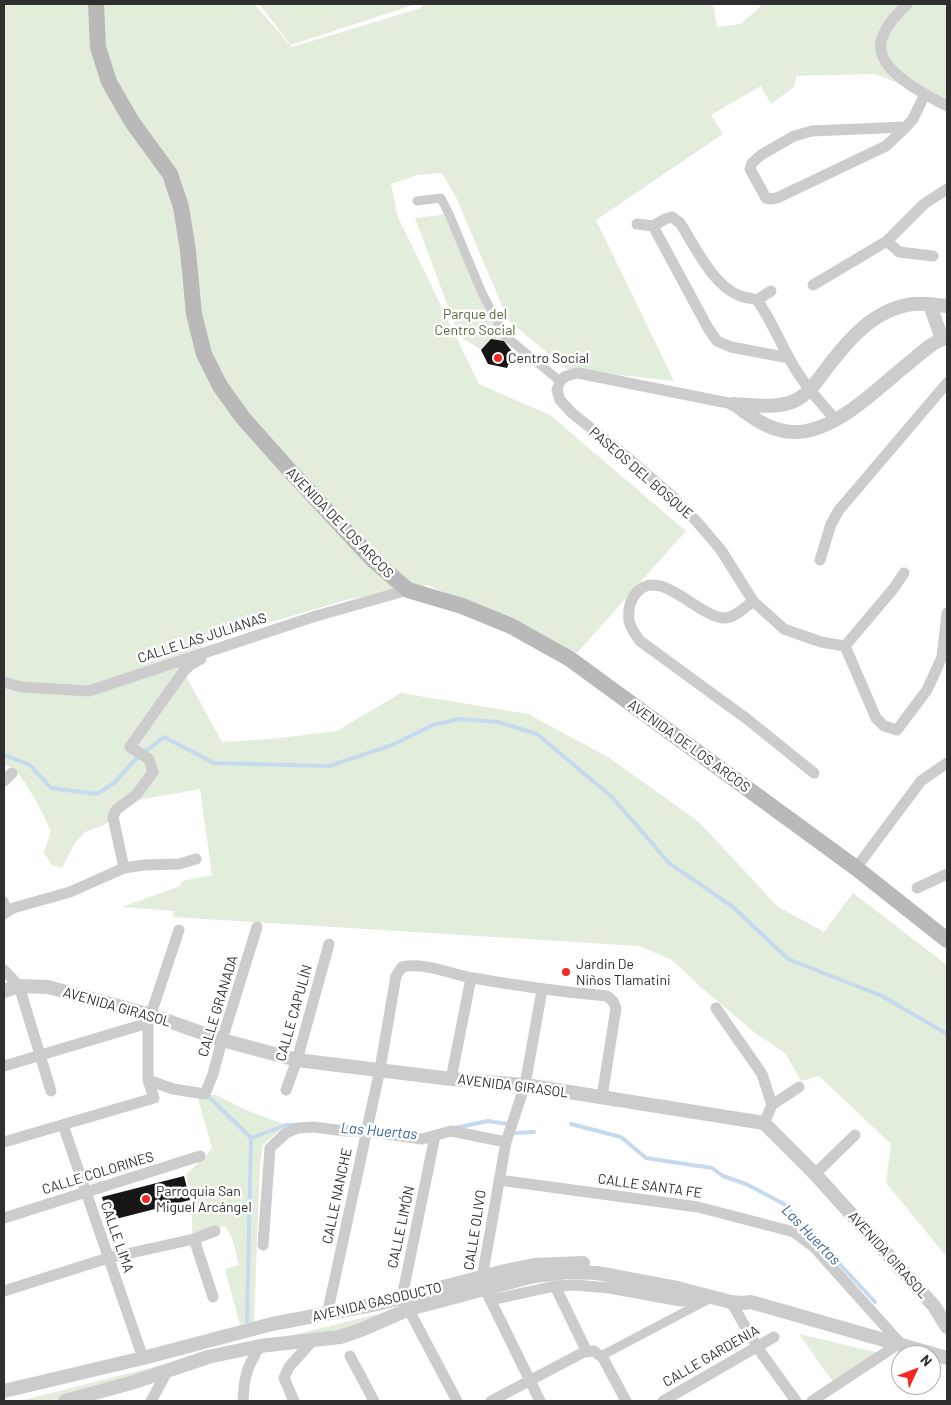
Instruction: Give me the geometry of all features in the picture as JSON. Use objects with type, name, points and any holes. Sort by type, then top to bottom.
[{"type":"main road","name":"AVENIDA DE LOS ARCOS","points":[[96,4],[98,47],[109,82],[132,122],[170,174],[181,207],[188,251],[194,314],[204,354],[220,386],[243,418],[291,472],[373,560],[408,590],[462,606],[511,626],[570,659],[856,868],[947,940]]},
{"type":"street","points":[[907,4],[890,22],[881,40],[882,53],[888,66],[904,81],[947,106]]},
{"type":"street","points":[[906,127],[812,131],[794,136],[761,155],[752,163],[750,169],[766,198],[777,198],[886,146],[906,127],[913,119],[925,94]]},
{"type":"street","points":[[814,285],[888,241],[924,204],[947,189]]},
{"type":"street","points":[[417,201],[440,198],[449,214],[482,293],[505,336],[560,381],[566,376],[578,373],[733,404],[775,406],[795,400],[809,390],[843,347],[871,320],[896,308],[914,304],[947,306]]},
{"type":"street","points":[[637,224],[653,226],[665,219],[672,218],[680,223],[713,275],[723,286],[739,296],[757,300],[769,317],[789,358],[809,390],[835,419]]},
{"type":"street","points":[[653,226],[708,328],[717,341],[731,347],[789,358]]},
{"type":"street","points":[[888,241],[899,252],[932,256]]},
{"type":"street","points":[[757,300],[772,291]]},
{"type":"street","points":[[733,404],[755,420],[774,428],[792,432],[815,429],[835,419],[852,409],[922,352],[945,339],[930,305]]},
{"type":"street","name":"PASEOS DEL BOSQUE","points":[[560,381],[557,390],[560,400],[572,413],[672,496],[698,522],[721,550],[754,602],[784,629],[821,642],[845,646]]},
{"type":"street","points":[[820,560],[831,524],[839,510],[947,383]]},
{"type":"street","points":[[904,573],[894,588],[845,646],[876,718],[884,726],[897,730],[927,690],[942,657],[947,613]]},
{"type":"street","points":[[754,602],[726,618],[713,616],[672,591],[656,584],[645,586],[631,600],[628,612],[630,628],[640,641],[747,719],[814,773]]},
{"type":"street","name":"CALLE LAS JULIANAS","points":[[4,682],[21,687],[89,691],[316,616],[408,590]]},
{"type":"street","points":[[124,868],[113,817],[116,810],[137,794],[153,772],[147,758],[130,747],[147,726],[154,711],[183,672],[190,665],[220,648]]},
{"type":"street","points":[[856,868],[920,781],[947,763]]},
{"type":"street","points":[[4,909],[86,886],[124,868],[144,865],[179,864],[196,859]]},
{"type":"street","points":[[917,888],[947,874]]},
{"type":"street","name":"CALLE GRANADA","points":[[148,1080],[173,1089],[205,1094],[213,1074],[257,927]]},
{"type":"street","points":[[4,1142],[154,1098],[148,1080],[149,1019],[179,930]]},
{"type":"street","name":"CALLE CAPULÍN","points":[[286,1090],[297,1060],[329,944]]},
{"type":"street","name":"CALLE NANCHE","points":[[327,1315],[380,1069],[396,976],[402,967],[412,964],[471,978]]},
{"type":"street","points":[[4,970],[19,986],[52,1091]]},
{"type":"street","points":[[452,1079],[471,978],[542,990],[607,996],[613,1001],[616,1008],[602,1097]]},
{"type":"street","points":[[4,991],[19,986]]},
{"type":"street","name":"AVENIDA GIRASOL","points":[[19,986],[48,987],[149,1019],[297,1060],[452,1079],[525,1085],[764,1122],[815,1174],[934,1306],[947,1327]]},
{"type":"street","name":"CALLE OLIVO","points":[[486,1289],[499,1180],[507,1139],[525,1085],[542,990]]},
{"type":"street","points":[[716,1008],[762,1074],[772,1106]]},
{"type":"street","points":[[4,1066],[149,1019]]},
{"type":"street","points":[[764,1122],[772,1106],[799,1088]]},
{"type":"street","name":"CALLE LIMA","points":[[63,1125],[143,1358]]},
{"type":"street","points":[[263,1245],[270,1148],[286,1133],[298,1128],[313,1127],[345,1131],[367,1127],[422,1140],[452,1131],[507,1139]]},
{"type":"street","points":[[815,1174],[855,1135]]},
{"type":"street","name":"CALLE LIMÓN","points":[[406,1303],[435,1136]]},
{"type":"street","name":"CALLE COLORINES","points":[[4,1218],[200,1156]]},
{"type":"street","name":"CALLE SANTA FE","points":[[499,1180],[698,1207],[794,1232],[814,1248],[900,1343]]},
{"type":"street","points":[[4,1291],[108,1258],[194,1239],[215,1232]]},
{"type":"street","points":[[194,1239],[213,1297]]},
{"type":"street","name":"AVENIDA GASODUCTO","points":[[486,1289],[534,1264],[598,1264],[679,1279],[743,1295],[751,1302]]},
{"type":"street","name":"AVENIDA GASODUCTO","points":[[4,1391],[143,1358],[272,1324],[378,1304],[406,1303],[486,1289],[534,1276],[568,1272],[597,1273],[677,1288],[731,1302],[751,1302],[900,1343],[947,1358]]},
{"type":"street","points":[[540,1401],[486,1289],[575,1285],[609,1288],[681,1301],[713,1297]]},
{"type":"street","points":[[555,1286],[594,1353],[626,1401]]},
{"type":"street","points":[[491,1401],[584,1352],[594,1353],[713,1297]]},
{"type":"street","points":[[731,1302],[757,1347],[796,1401]]},
{"type":"street","points":[[406,1303],[457,1401]]},
{"type":"street","name":"AVENIDA GASODUCTO","points":[[65,1401],[167,1372],[208,1357],[260,1346],[340,1336],[361,1330],[406,1303]]},
{"type":"street","name":"CALLE GARDENIA","points":[[664,1401],[774,1337]]},
{"type":"street","points":[[294,1401],[284,1378],[289,1367],[314,1339]]},
{"type":"street","points":[[812,1401],[900,1343]]},
{"type":"street","points":[[243,1401],[248,1366],[260,1346]]},
{"type":"street","points":[[350,1356],[374,1401]]},
{"type":"street","points":[[151,1401],[167,1372]]},
{"type":"green space","points":[[4,4],[254,4],[292,47],[418,9],[426,4],[713,4],[717,27],[741,24],[762,5],[947,4],[947,101],[874,74],[796,76],[794,87],[771,104],[761,86],[711,115],[723,134],[596,220],[674,381],[567,369],[508,320],[456,197],[442,173],[417,175],[391,184],[398,217],[479,384],[550,415],[686,531],[577,653],[428,585],[346,600],[210,640],[180,665],[222,742],[271,739],[337,731],[401,693],[528,714],[608,757],[699,822],[777,906],[824,932],[853,893],[947,965],[947,1257],[886,1183],[891,1144],[819,1076],[801,1081],[785,1053],[755,1033],[672,960],[639,946],[172,917],[174,911],[122,907],[180,886],[182,881],[212,875],[200,789],[139,800],[102,826],[85,832],[75,843],[62,868],[52,865],[44,853],[51,831],[25,783],[18,774],[4,764]]},
{"type":"green space","points":[[259,4],[416,4],[291,45]]},
{"type":"green space","name":"Parque del Centro Social","points":[[449,214],[504,341],[491,340],[481,350],[459,336],[415,218]]},
{"type":"green space","points":[[197,1095],[216,1095],[246,1110],[286,1125],[263,1145],[260,1164],[254,1322],[240,1325],[225,1269],[239,1265],[232,1238],[225,1226],[192,1233],[192,1201],[186,1174],[212,1148]]},
{"type":"green space","points":[[384,1314],[339,1335],[144,1377],[50,1401],[19,1401],[174,1362]]},
{"type":"green space","points":[[799,1334],[879,1353],[833,1382]]},
{"type":"building","name":"Centro Social","points":[[491,339],[504,341],[513,353],[507,368],[488,364],[481,350]]},
{"type":"building","name":"Parroquia San Miguel Arcángel","points":[[184,1176],[190,1200],[108,1221],[102,1197]]},
{"type":"waterway","points":[[4,755],[30,765],[51,788],[97,794],[114,783],[136,759],[164,737],[214,763],[329,766],[392,745],[433,725],[459,719],[498,722],[537,734],[612,797],[669,863],[733,907],[788,959],[882,996],[947,1034]]},
{"type":"waterway","name":"Las Huertas","points":[[207,1095],[251,1138],[247,1321]]},
{"type":"waterway","name":"Las Huertas","points":[[455,1128],[488,1121],[507,1124],[515,1133],[534,1132]]},
{"type":"waterway","name":"Las Huertas","points":[[571,1124],[621,1137],[646,1158],[712,1168],[723,1176],[746,1184],[784,1204],[875,1302]]},
{"type":"waterway","name":"Las Huertas","points":[[251,1138],[286,1125],[294,1125]]},
{"type":"place","name":"Centro Social","points":[[498,358]]},
{"type":"place","name":"Jardin De Niños Tlamatini","points":[[566,972]]},
{"type":"place","name":"Parroquia San Miguel Arcángel","points":[[146,1199]]}]
